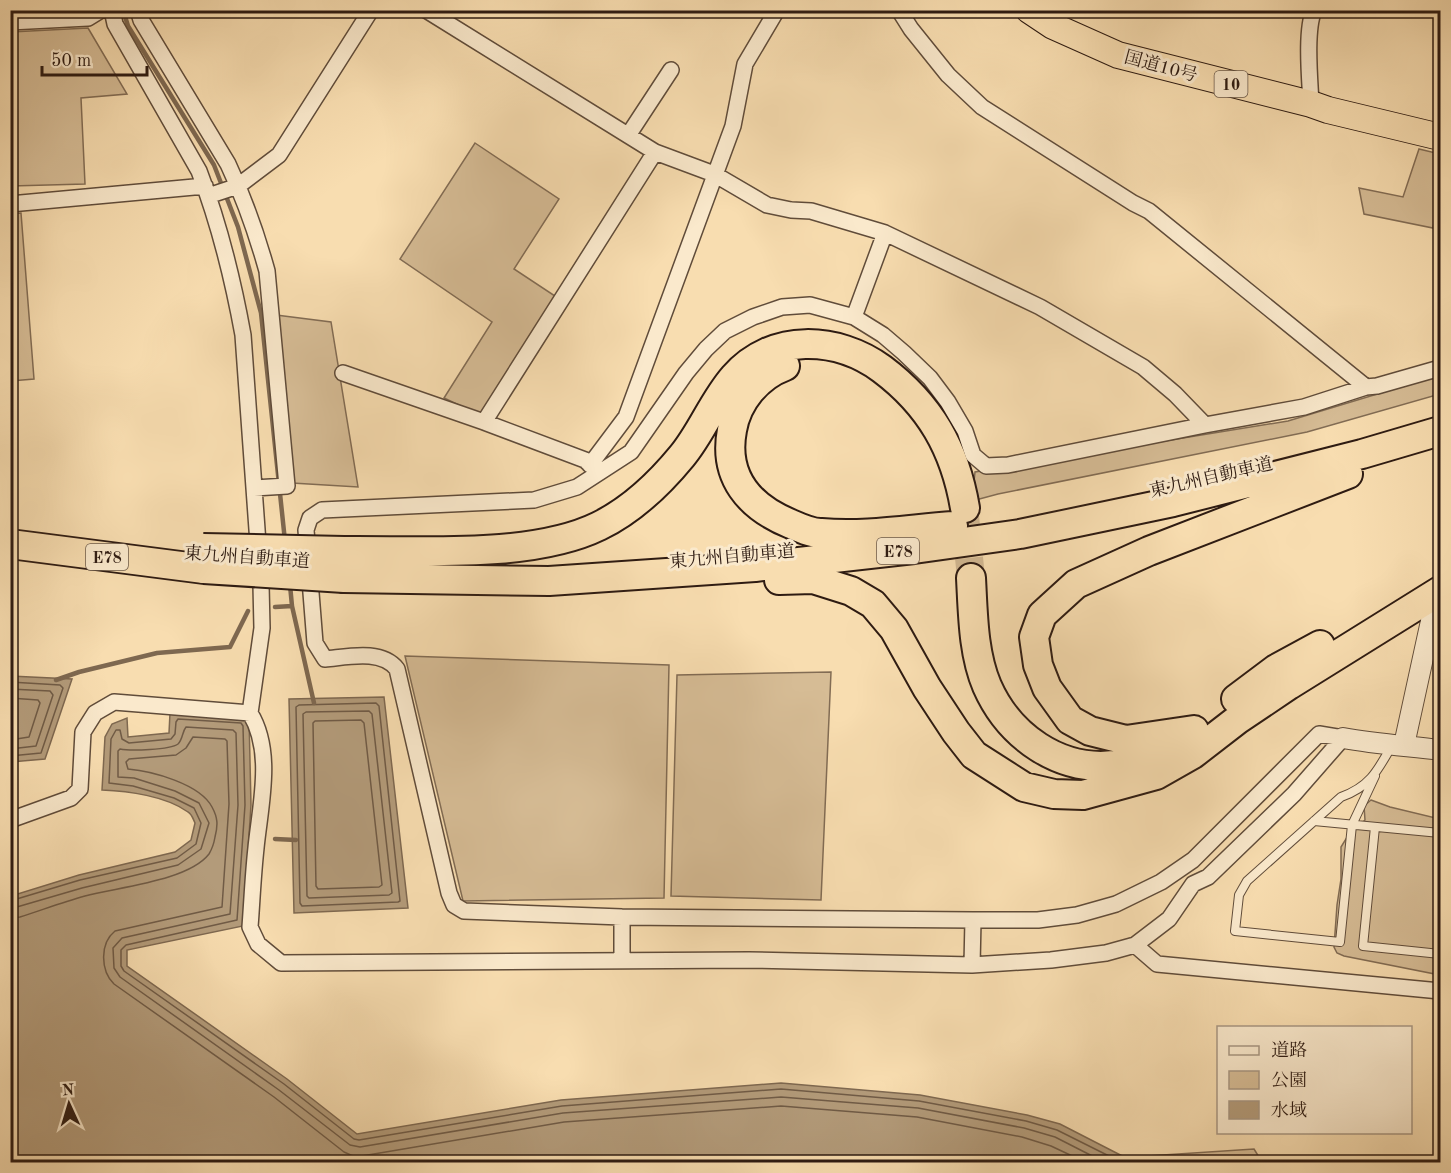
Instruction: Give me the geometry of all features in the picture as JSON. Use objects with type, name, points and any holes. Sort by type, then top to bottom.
[{"type":"highway","name":"国道10号","points":[[1029,10],[1053,26],[1118,56],[1440,137]]},
{"type":"highway","points":[[344,564],[554,542],[599,526],[629,508],[657,485],[683,455],[735,376],[762,355],[791,344],[837,347],[860,355],[900,382],[927,411],[942,436],[960,484],[956,512],[942,485],[928,444],[905,411],[890,395],[872,381],[835,365],[813,361],[793,363],[774,370],[759,381],[738,409],[730,439],[731,461],[734,472],[746,494],[755,504],[781,520],[818,533],[848,534],[1000,522]]},
{"type":"highway","name":"東九州自動車道","points":[[10,544],[203,557],[488,568],[689,561],[787,553],[1000,522],[1263,466],[1359,442],[1440,416]]},
{"type":"highway","name":"東九州自動車道","points":[[344,564],[549,581],[755,567],[914,549],[1020,534],[1173,502],[1362,454],[1440,431]]},
{"type":"highway","points":[[1194,730],[1126,740],[1090,731],[1070,720],[1047,688],[1038,665],[1034,637],[1042,615],[1076,584],[1149,551],[1440,441]]},
{"type":"highway","name":"東九州自動車道","points":[[10,532],[203,557]]},
{"type":"highway","points":[[1112,788],[1059,775],[1027,761],[1003,742],[992,728],[973,697],[962,666],[963,578],[980,663],[987,686],[1005,716],[1035,746],[1062,761],[1088,765],[1115,765],[1146,755],[1194,730],[1276,669],[1375,614],[1440,573]]},
{"type":"highway","points":[[549,581],[813,579],[851,591],[873,604],[894,629],[927,688],[974,755],[1024,787],[1054,794],[1083,795],[1156,775],[1193,754],[1280,691],[1437,602]]},
{"type":"street","points":[[10,22],[88,18],[101,10]]},
{"type":"street","points":[[112,10],[116,24],[195,163],[206,191],[237,298],[243,335],[262,628],[250,713],[257,724],[263,771],[250,927],[258,944],[281,963],[842,960],[972,965],[1051,960],[1106,953],[1135,945],[1169,919],[1193,884],[1208,877],[1286,801],[1343,738]]},
{"type":"street","points":[[138,10],[141,20],[228,164],[238,186],[267,271],[287,486],[254,488]]},
{"type":"street","points":[[10,204],[206,191],[238,186],[279,155],[371,10]]},
{"type":"street","points":[[426,10],[656,152],[714,174],[767,205],[811,211],[850,220],[885,233],[1040,307],[1143,367],[1175,394],[1205,425]]},
{"type":"street","points":[[777,10],[745,63],[733,126],[626,417],[595,469],[577,487],[534,500],[322,510],[310,518],[306,530],[315,643],[325,659],[374,656],[390,660],[397,669],[449,893],[454,905],[464,911],[622,917],[1038,920],[1077,915],[1116,904],[1161,882],[1192,860],[1319,734],[1440,750]]},
{"type":"street","points":[[899,10],[911,29],[948,75],[982,107],[1149,211],[1366,387]]},
{"type":"street","points":[[1311,104],[1310,45],[1311,15],[1314,10]]},
{"type":"street","points":[[629,134],[671,70]]},
{"type":"street","points":[[484,422],[656,152]]},
{"type":"street","points":[[854,317],[885,233]]},
{"type":"street","points":[[595,469],[631,452],[686,374],[706,349],[725,331],[753,317],[782,307],[810,305],[854,317],[883,335],[930,378],[965,431],[973,455],[986,466],[1008,465],[1304,407],[1366,387],[1440,368]]},
{"type":"street","points":[[343,373],[585,460],[595,469]]},
{"type":"street","points":[[1398,746],[1437,602]]},
{"type":"street","points":[[10,820],[71,798],[80,789],[83,732],[95,712],[114,702],[250,713]]},
{"type":"street","points":[[622,917],[622,961]]},
{"type":"street","points":[[972,965],[973,920]]},
{"type":"street","points":[[1135,945],[1157,964],[1440,991]]},
{"type":"lane","points":[[1375,776],[1352,793],[1341,797],[1247,881],[1239,895],[1235,931],[1340,942],[1352,825],[1375,776],[1398,746]]},
{"type":"lane","points":[[1314,821],[1440,833]]},
{"type":"lane","points":[[1375,827],[1363,946],[1440,954]]},
{"type":"green space","points":[[88,28],[127,94],[81,98],[85,184],[11,186],[11,32]]},
{"type":"green space","points":[[475,143],[559,199],[514,269],[555,296],[482,416],[444,398],[492,322],[400,259]]},
{"type":"green space","points":[[1419,149],[1440,154],[1440,191],[1433,228],[1364,214],[1359,188],[1403,197]]},
{"type":"green space","points":[[21,213],[34,379],[11,381],[11,214]]},
{"type":"green space","points":[[276,315],[331,322],[358,487],[292,483]]},
{"type":"green space","points":[[1440,375],[1440,394],[1307,432],[972,501],[975,472],[1288,421]]},
{"type":"green space","points":[[405,656],[669,665],[664,898],[463,901]]},
{"type":"green space","points":[[831,672],[821,900],[671,896],[677,675]]},
{"type":"green space","points":[[1371,800],[1440,819],[1440,975],[1344,956],[1337,953],[1334,947],[1341,879],[1341,847],[1349,834],[1365,820],[1364,806]]},
{"type":"green space","points":[[1254,1149],[1262,1162],[1056,1162]]},
{"type":"water","points":[[10,676],[72,679],[45,759],[11,762]]},
{"type":"water","points":[[384,697],[408,908],[294,913],[289,699]]},
{"type":"water","points":[[170,713],[249,717],[251,805],[243,926],[127,950],[127,966],[287,1079],[357,1134],[561,1100],[781,1083],[920,1095],[1027,1115],[1060,1124],[1134,1162],[11,1162],[11,896],[79,875],[175,852],[191,840],[195,823],[190,814],[179,807],[146,795],[102,790],[105,737],[112,724],[127,718],[128,737],[169,733]]},
{"type":"waterway","points":[[123,10],[128,26],[214,165],[238,227],[261,313],[285,541]]},
{"type":"waterway","points":[[290,585],[292,606],[314,703]]},
{"type":"waterway","points":[[275,607],[292,606]]},
{"type":"waterway","points":[[56,680],[157,653],[230,647],[248,611]]},
{"type":"waterway","points":[[275,839],[296,840]]},
{"type":"tunnel","points":[[965,516],[971,578]]}]
